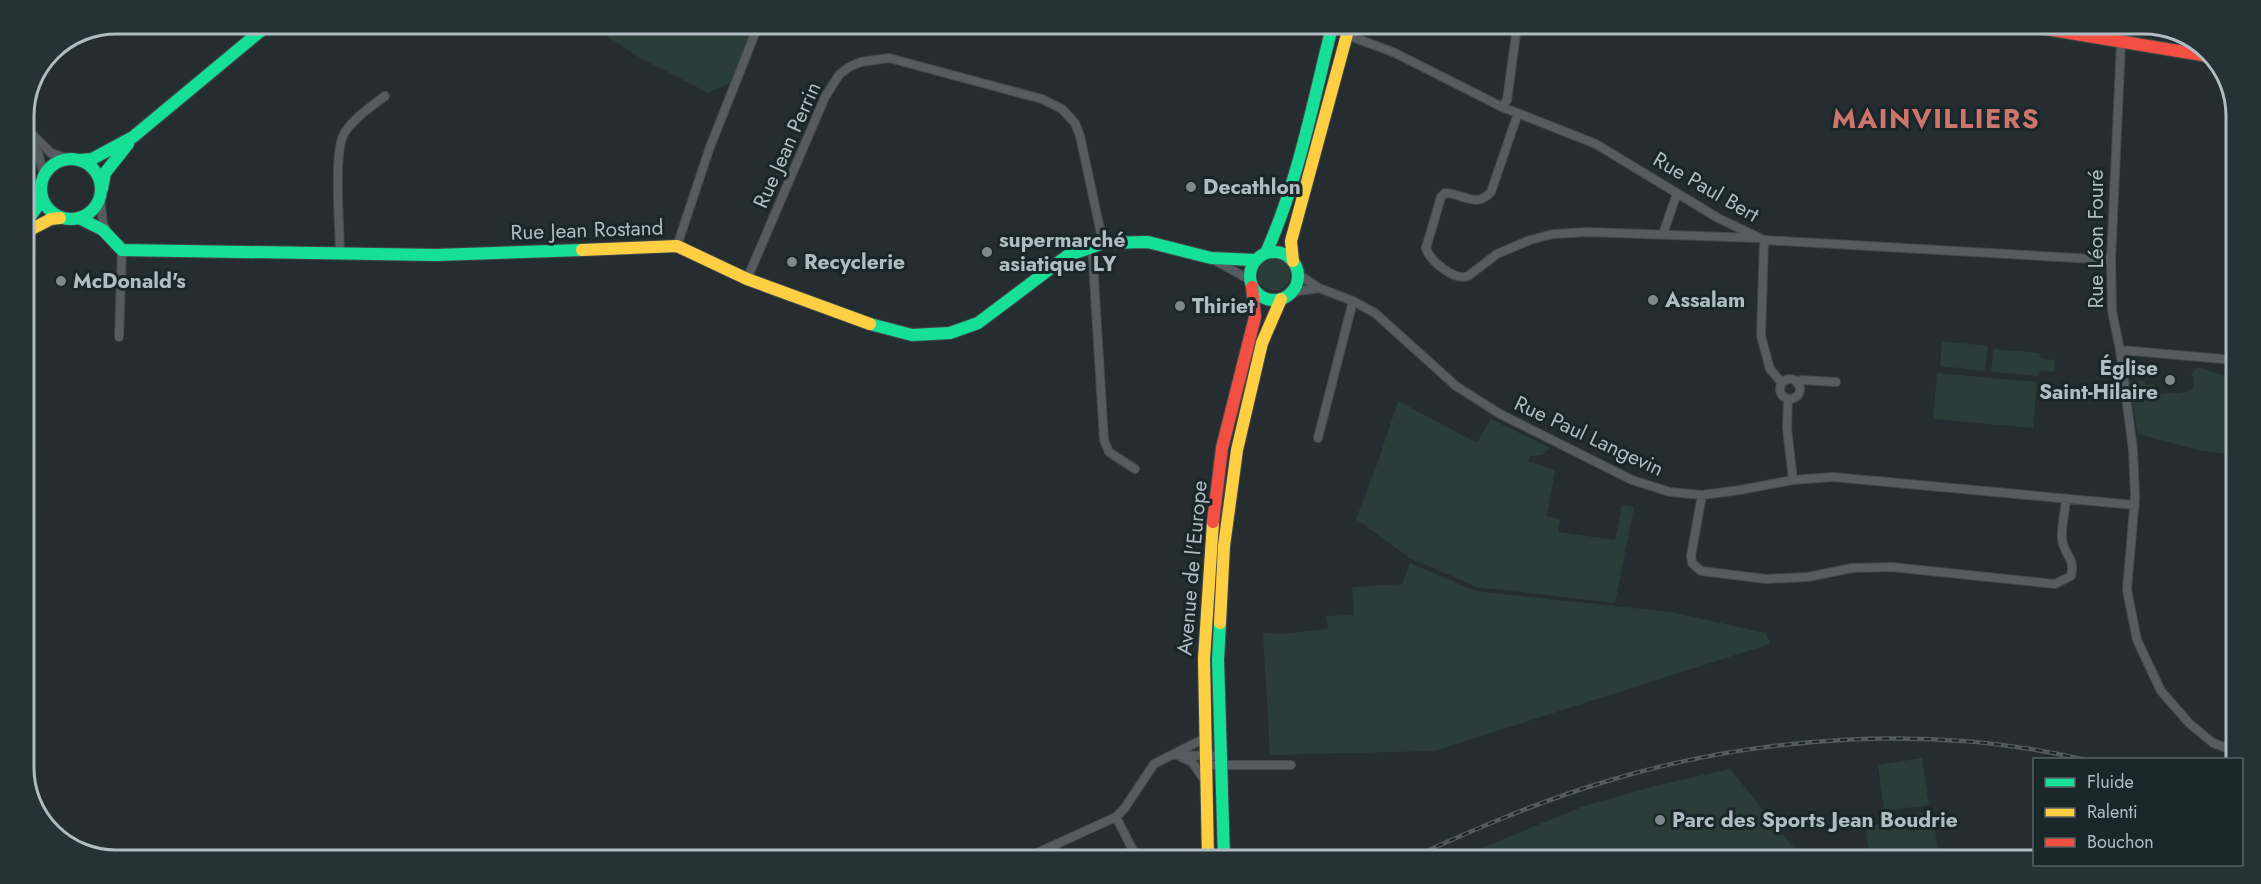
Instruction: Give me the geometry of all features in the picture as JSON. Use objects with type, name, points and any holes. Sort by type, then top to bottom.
[{"type":"main road","points":[[79,219],[89,213],[100,195],[105,173],[133,138],[257,34]]},
{"type":"main road","points":[[1266,253],[1276,231],[1294,174],[1330,34]]},
{"type":"main road","points":[[1293,261],[1281,253],[1266,253],[1255,260],[1250,273],[1251,283],[1261,297],[1268,299],[1287,296],[1296,287],[1298,274],[1293,261],[1292,241],[1347,34]]},
{"type":"main road","points":[[2073,34],[2198,54]]},
{"type":"main road","points":[[34,211],[41,195],[44,175],[54,164],[92,159],[133,138]]},
{"type":"main road","points":[[75,160],[94,170],[99,180],[100,195]]},
{"type":"main road","points":[[41,195],[48,209],[60,218]]},
{"type":"main road","points":[[34,228],[51,219],[79,219],[98,225],[108,232],[122,250]]},
{"type":"main road","name":"Rue Jean Rostand","points":[[122,250],[436,255],[677,246],[747,279],[880,328],[912,335],[950,333],[978,323],[1067,256],[1097,244],[1148,242],[1211,258],[1255,260]]},
{"type":"main road","name":"Avenue de l'Europe","points":[[1208,850],[1204,659],[1212,531],[1222,448],[1255,316],[1251,283]]},
{"type":"main road","name":"Avenue de l'Europe","points":[[1224,850],[1218,660],[1224,546],[1235,460],[1262,343],[1287,296]]},
{"type":"street","points":[[677,246],[710,147],[755,34]]},
{"type":"street","name":"Rue Paul Bert","points":[[1354,34],[1502,107],[1596,144],[1718,218],[1762,239],[2111,260]]},
{"type":"street","points":[[1502,107],[1507,100],[1516,34]]},
{"type":"street","name":"Rue Léon Fouré","points":[[2121,43],[2111,260],[2112,311],[2120,350],[2133,450],[2135,505],[2127,590],[2137,640],[2161,691],[2189,723],[2212,743],[2226,748]]},
{"type":"street","name":"Rue Jean Perrin","points":[[747,279],[825,97],[840,75],[849,67],[879,58],[889,58],[1042,99],[1062,109],[1074,123],[1080,136],[1097,244],[1104,440],[1109,452],[1135,469]]},
{"type":"street","points":[[340,255],[338,151],[344,134],[357,119],[385,96]]},
{"type":"street","points":[[1518,113],[1491,192],[1477,201],[1450,193],[1445,193],[1441,197],[1426,245],[1428,254],[1433,260],[1456,277],[1462,278],[1497,254],[1541,237],[1588,232],[1762,239],[1761,336],[1770,369],[1782,383]]},
{"type":"street","points":[[34,137],[51,153],[75,160]]},
{"type":"street","points":[[34,146],[44,175]]},
{"type":"street","points":[[1664,234],[1677,193]]},
{"type":"street","points":[[100,195],[103,223],[108,232]]},
{"type":"street","points":[[1715,238],[1720,226],[1718,218]]},
{"type":"street","points":[[119,337],[122,250]]},
{"type":"street","name":"Rue Jean Rostand","points":[[1211,258],[1251,283]]},
{"type":"street","name":"Rue Paul Langevin","points":[[1298,274],[1319,288],[1353,301],[1375,313],[1456,386],[1500,414],[1632,480],[1670,492],[1702,495],[1793,480],[1833,477],[2135,505]]},
{"type":"street","name":"Rue Paul Langevin","points":[[1287,296],[1319,288]]},
{"type":"street","points":[[1318,438],[1353,301]]},
{"type":"street","points":[[2120,350],[2226,359]]},
{"type":"street","points":[[1782,383],[1788,380],[1836,382]]},
{"type":"street","points":[[1782,383],[1780,392],[1788,399],[1793,399],[1798,395],[1800,388],[1797,382]]},
{"type":"street","points":[[1788,399],[1786,428],[1793,480]]},
{"type":"street","points":[[1702,495],[1691,556],[1692,562],[1701,571],[1766,579],[1808,577],[1852,568],[1891,567],[2055,584],[2071,576],[2073,568],[2062,541],[2066,500]]},
{"type":"street","points":[[1043,850],[1116,817],[1124,809],[1154,764],[1205,738]]},
{"type":"street","points":[[1172,755],[1205,761],[1291,765]]},
{"type":"street","points":[[1172,755],[1192,762],[1206,783]]},
{"type":"street","points":[[1116,817],[1133,850]]},
{"type":"green space","points":[[604,34],[751,34],[729,84],[708,93],[637,56]]},
{"type":"green space","points":[[1274,259],[1286,263],[1290,275],[1286,287],[1274,291],[1262,287],[1258,275],[1262,263]]},
{"type":"green space","points":[[1942,341],[1988,346],[1985,371],[1940,366]]},
{"type":"green space","points":[[1993,349],[2039,353],[2041,359],[2055,360],[2054,372],[2040,370],[2039,376],[1991,372]]},
{"type":"green space","points":[[2198,367],[2226,376],[2226,454],[2198,450],[2138,434],[2129,381],[2145,381],[2145,385],[2155,384],[2154,390],[2162,394],[2180,393],[2193,388],[2194,379],[2191,374]]},
{"type":"green space","points":[[1937,373],[2037,382],[2033,428],[1933,419]]},
{"type":"green space","points":[[1398,401],[1477,443],[1491,419],[1550,448],[1542,455],[1530,456],[1528,461],[1555,470],[1547,516],[1560,519],[1558,532],[1615,540],[1622,505],[1634,507],[1615,603],[1477,587],[1410,558],[1356,519]]},
{"type":"green space","points":[[1410,563],[1475,591],[1671,612],[1766,633],[1770,644],[1434,751],[1270,755],[1263,633],[1282,634],[1328,629],[1326,616],[1354,615],[1352,587],[1402,584]]},
{"type":"green space","points":[[1922,758],[1929,805],[1884,811],[1878,765]]},
{"type":"green space","name":"Parc des Sports Jean Boudrie","points":[[1730,769],[1796,850],[1477,850],[1584,806],[1658,785]]},
{"type":"green space","points":[[1932,811],[1938,850],[1869,850],[1865,826],[1909,820],[1909,815]]},
{"type":"railway","points":[[1429,850],[1552,799],[1601,783],[1719,754],[1780,745],[1842,740],[1966,741],[2027,748],[2076,758]]},
{"type":"traffic: fast","points":[[80,160],[92,159],[133,137],[257,34]]},
{"type":"traffic: fast","points":[[1266,253],[1296,170],[1330,34]]},
{"type":"traffic: fast","points":[[102,189],[105,173],[128,144]]},
{"type":"traffic: fast","points":[[65,159],[77,159],[88,164],[96,172],[101,189],[99,201],[88,214],[77,219],[65,219],[54,214],[46,206],[41,195],[41,183],[46,172],[54,164],[65,159]]},
{"type":"traffic: fast","points":[[34,211],[41,195]]},
{"type":"traffic: fast","points":[[79,218],[103,230],[122,250],[436,255],[582,250]]},
{"type":"traffic: fast","points":[[870,324],[912,335],[950,333],[978,323],[1067,256],[1103,243],[1148,242],[1211,258],[1255,260]]},
{"type":"traffic: fast","points":[[1269,252],[1279,252],[1291,259],[1298,271],[1298,276],[1298,281],[1291,293],[1279,300],[1269,300],[1254,289],[1250,281],[1250,271],[1261,256],[1269,252]]},
{"type":"traffic: fast","points":[[1220,623],[1218,660],[1224,850]]},
{"type":"traffic: slow","points":[[1293,261],[1291,241],[1347,34]]},
{"type":"traffic: slow","points":[[34,228],[51,219],[60,218]]},
{"type":"traffic: slow","points":[[582,250],[677,246],[747,279],[870,324]]},
{"type":"traffic: slow","points":[[1220,623],[1224,546],[1237,450],[1262,343],[1281,299]]},
{"type":"traffic: slow","points":[[1208,850],[1204,659],[1213,522]]},
{"type":"traffic: jam","points":[[2076,34],[2199,54]]},
{"type":"traffic: jam","points":[[1213,522],[1222,448],[1255,317],[1252,287]]},
{"type":"place","name":"Decathlon","points":[[1191,187]]},
{"type":"place","name":"supermarché asiatique LY","points":[[987,252]]},
{"type":"place","name":"Recyclerie","points":[[792,262]]},
{"type":"place","name":"McDonald's","points":[[61,281]]},
{"type":"place","name":"Assalam","points":[[1653,300]]},
{"type":"place","name":"Thiriet","points":[[1180,306]]},
{"type":"place","name":"Église Saint-Hilaire","points":[[2170,380]]},
{"type":"place","name":"Parc des Sports Jean Boudrie","points":[[1660,820]]},
{"type":"district","name":"MAINVILLIERS","points":[[1936,118]]}]
